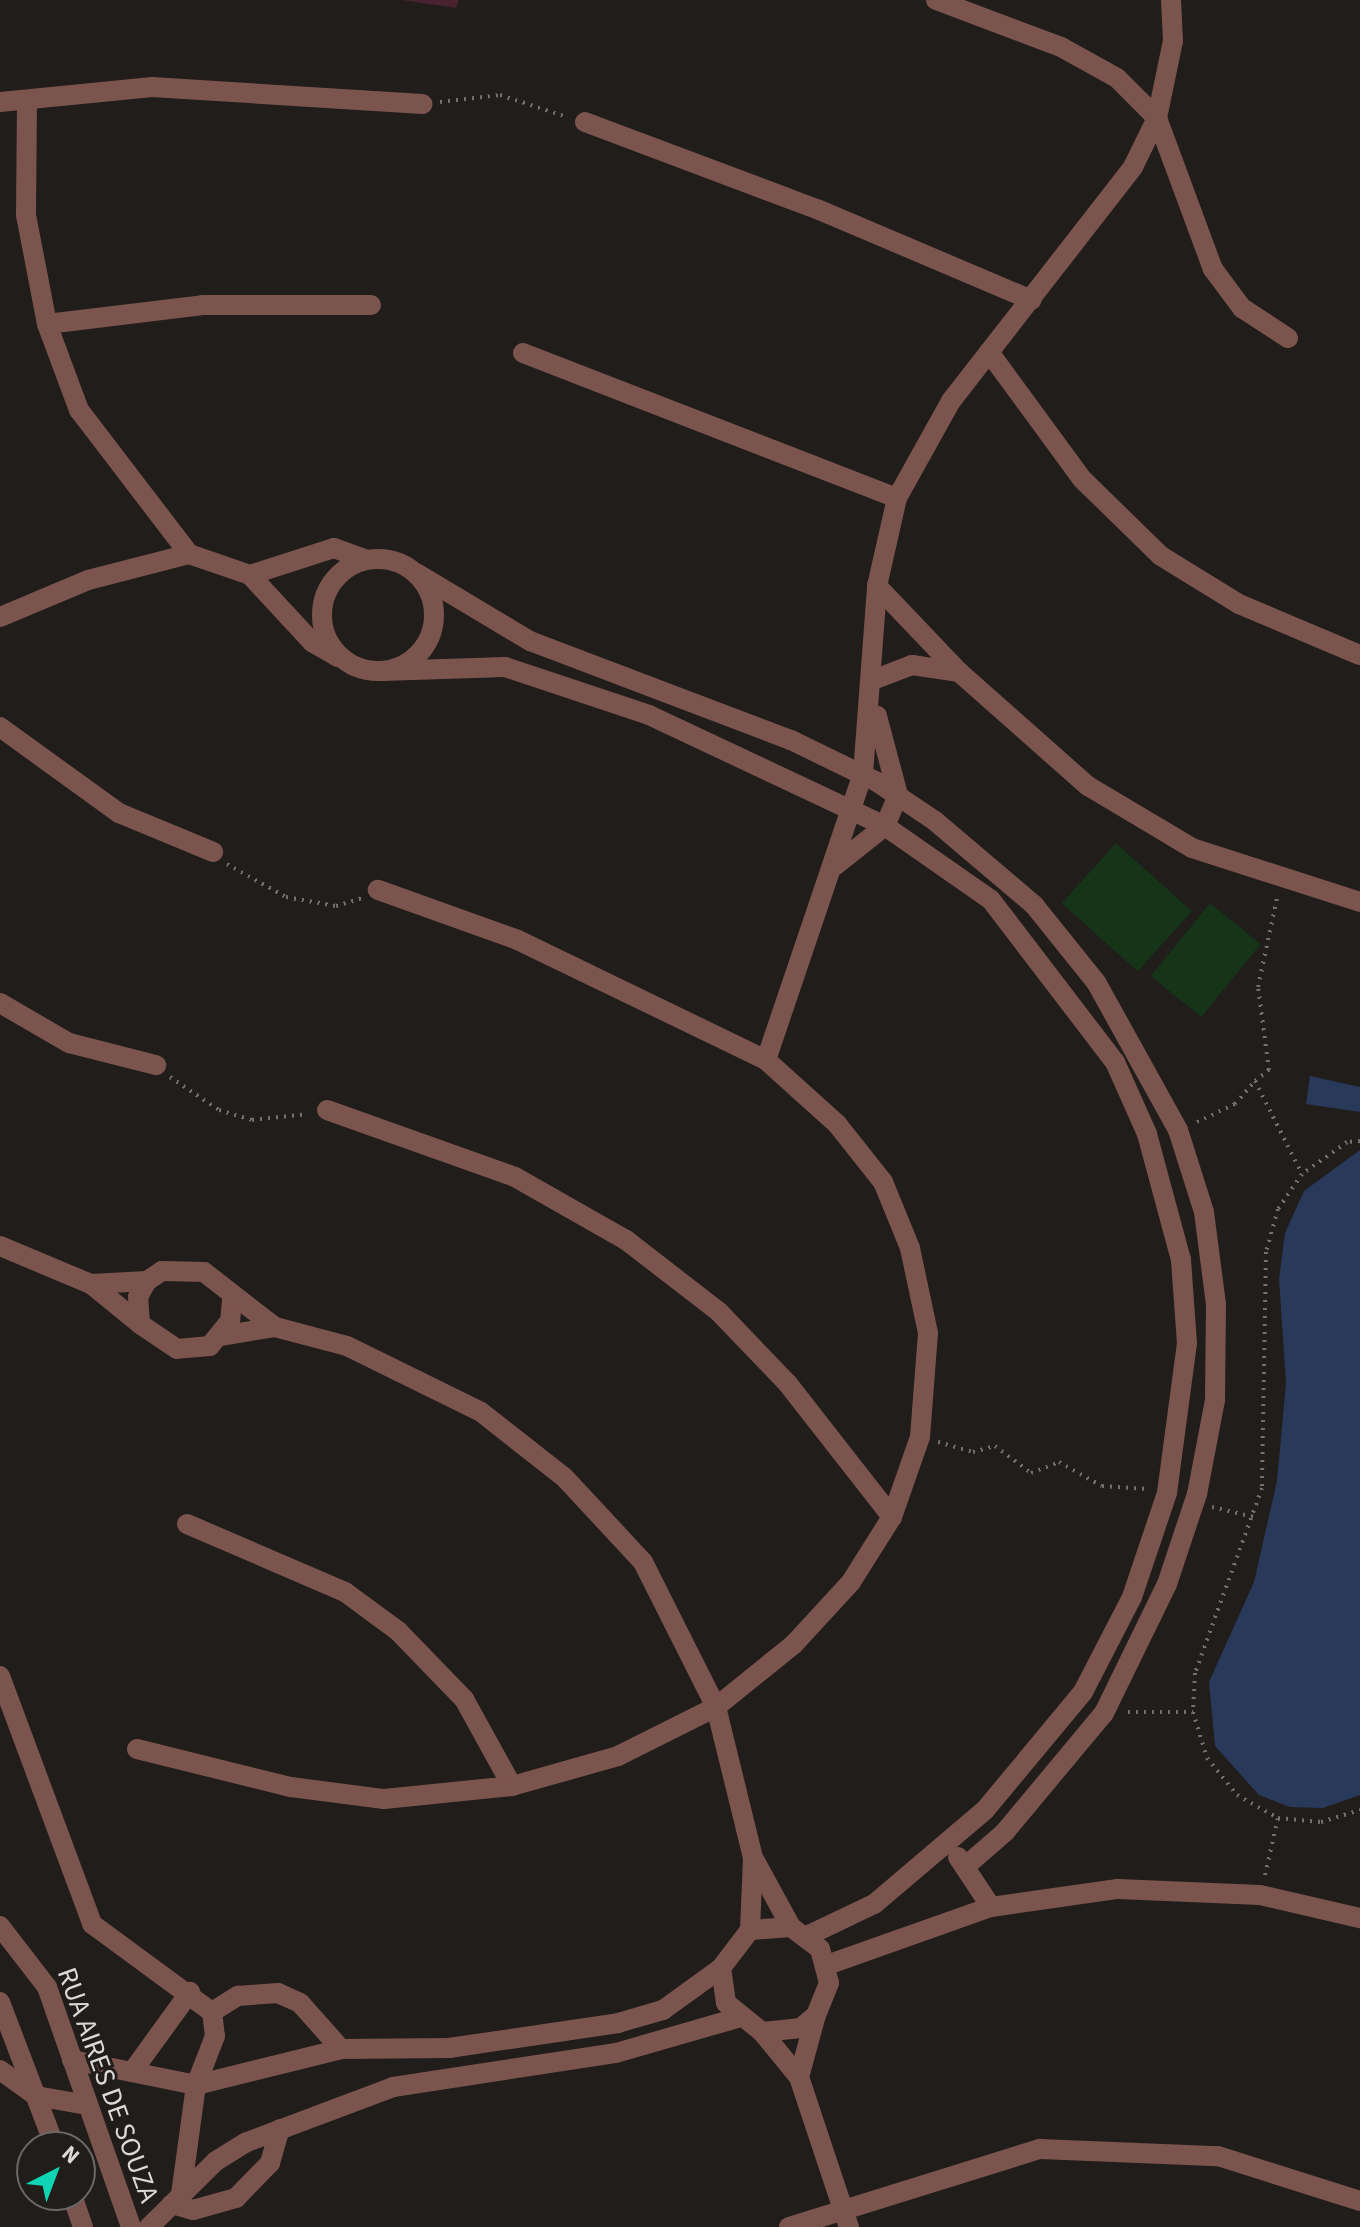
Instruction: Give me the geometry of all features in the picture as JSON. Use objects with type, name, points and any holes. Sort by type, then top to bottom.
[{"type":"street","points":[[936,0],[1061,47],[1117,78],[1157,118],[1213,269],[1242,308],[1288,338]]},
{"type":"street","points":[[766,1060],[836,865],[848,807],[863,774],[871,730],[877,586],[897,498],[924,442],[989,352],[1133,167],[1157,118],[1173,41],[1171,0]]},
{"type":"street","points":[[0,102],[152,87],[422,104]]},
{"type":"street","points":[[27,100],[26,215],[47,324],[79,410],[189,554]]},
{"type":"street","points":[[585,122],[817,209],[1031,300]]},
{"type":"street","points":[[47,324],[203,305],[371,305]]},
{"type":"street","points":[[989,352],[1082,479],[1161,556],[1239,604],[1360,655]]},
{"type":"street","points":[[523,353],[897,498]]},
{"type":"street","points":[[250,575],[334,548],[364,559],[393,560],[530,641],[863,774],[898,795],[1034,905],[1096,982],[1178,1130],[1204,1212],[1216,1304],[1215,1400],[1194,1504],[1167,1584],[1104,1713],[1005,1832],[967,1865]]},
{"type":"street","points":[[0,617],[88,580],[189,554],[250,575],[312,642],[347,662],[382,671],[505,667],[649,715],[885,826],[991,900],[1115,1062],[1147,1134],[1181,1260],[1187,1343],[1165,1493],[1132,1597],[1083,1692],[947,1846],[874,1904],[799,1931],[750,1930]]},
{"type":"street","points":[[347,662],[325,633],[323,605],[333,580],[364,559]]},
{"type":"street","points":[[382,671],[416,657],[434,625],[432,598],[418,574]]},
{"type":"street","points":[[877,586],[959,672],[1088,786],[1192,848],[1281,882],[1360,902]]},
{"type":"street","points":[[873,680],[912,665],[959,672]]},
{"type":"street","points":[[836,865],[885,826],[898,795],[872,701]]},
{"type":"street","points":[[0,727],[119,813],[213,852]]},
{"type":"street","points":[[836,762],[871,730]]},
{"type":"street","points":[[137,1749],[291,1787],[384,1799],[512,1786],[618,1756],[716,1707],[794,1644],[851,1582],[892,1517],[920,1437],[928,1333],[910,1248],[883,1182],[837,1124],[766,1060],[518,940],[378,890]]},
{"type":"street","points":[[0,1003],[69,1043],[156,1065]]},
{"type":"street","points":[[327,1110],[515,1177],[626,1240],[719,1312],[788,1384],[892,1517]]},
{"type":"street","points":[[0,1246],[91,1284],[177,1349],[210,1346],[221,1336],[232,1300]]},
{"type":"street","points":[[72,2060],[196,2085],[341,2049],[449,2048],[618,2023],[663,2010],[721,1968],[750,1930],[753,1858],[716,1707],[643,1562],[564,1477],[481,1412],[416,1375],[275,1327],[232,1300],[204,1272],[162,1271],[147,1281],[138,1297],[140,1324]]},
{"type":"street","points":[[91,1284],[147,1281]]},
{"type":"street","points":[[221,1336],[275,1327]]},
{"type":"street","points":[[187,1524],[345,1592],[398,1631],[464,1699],[512,1786]]},
{"type":"street","points":[[0,1676],[92,1924],[190,1992],[212,2012],[215,2036],[196,2085],[176,2199]]},
{"type":"street","points":[[947,1846],[967,1865],[991,1907]]},
{"type":"street","points":[[753,1858],[799,1931],[827,1965],[829,1983],[816,2015],[799,2077]]},
{"type":"street","points":[[827,1965],[991,1907],[1118,1889],[1260,1895],[1360,1918]]},
{"type":"street","name":"RUA AIRES DE SOUZA","points":[[0,1926],[47,1987],[131,2227]]},
{"type":"street","points":[[721,1968],[721,1986],[737,2018],[762,2032],[799,2077],[845,2218]]},
{"type":"street","points":[[132,2072],[190,1992]]},
{"type":"street","points":[[212,2012],[238,1996],[278,1993],[300,2003],[341,2049]]},
{"type":"street","points":[[0,2002],[49,2131]]},
{"type":"street","points":[[762,2032],[801,2028],[816,2015]]},
{"type":"street","points":[[149,2227],[216,2161],[280,2129],[429,2076],[547,2066],[737,2018]]},
{"type":"street","points":[[0,2070],[36,2096],[88,2105]]},
{"type":"street","points":[[176,2199],[193,2210],[236,2198],[270,2163],[280,2129]]},
{"type":"street","points":[[789,2227],[845,2218],[979,2162],[1040,2149],[1113,2147],[1218,2156],[1360,2201]]},
{"type":"path","points":[[422,104],[500,95],[585,122]]},
{"type":"path","points":[[213,852],[286,897],[336,906],[378,890]]},
{"type":"path","points":[[1178,1130],[1235,1104],[1269,1070],[1258,987],[1281,882]]},
{"type":"path","points":[[156,1065],[188,1094],[252,1120],[327,1110]]},
{"type":"path","points":[[1255,1081],[1302,1174]]},
{"type":"path","points":[[1360,1141],[1347,1142],[1302,1174],[1278,1209],[1266,1252],[1269,1379],[1254,1517],[1195,1673],[1193,1712],[1207,1758],[1237,1795],[1278,1818],[1321,1822],[1360,1810]]},
{"type":"path","points":[[920,1437],[973,1452],[995,1446],[1031,1473],[1059,1462],[1102,1486],[1165,1493]]},
{"type":"path","points":[[1194,1504],[1254,1517]]},
{"type":"path","points":[[1104,1713],[1193,1712]]},
{"type":"path","points":[[1260,1895],[1278,1818]]},
{"type":"green space","points":[[1116,843],[1192,911],[1138,971],[1062,903]]},
{"type":"green space","points":[[1210,903],[1261,944],[1201,1017],[1151,976]]},
{"type":"water","points":[[1310,1076],[1360,1087],[1360,1112],[1306,1104]]},
{"type":"water","points":[[1360,1150],[1360,1795],[1323,1808],[1290,1807],[1259,1795],[1215,1746],[1209,1682],[1254,1582],[1277,1481],[1286,1383],[1279,1279],[1285,1233],[1304,1191]]},
{"type":"building","points":[[401,0],[459,0],[456,8]]}]
